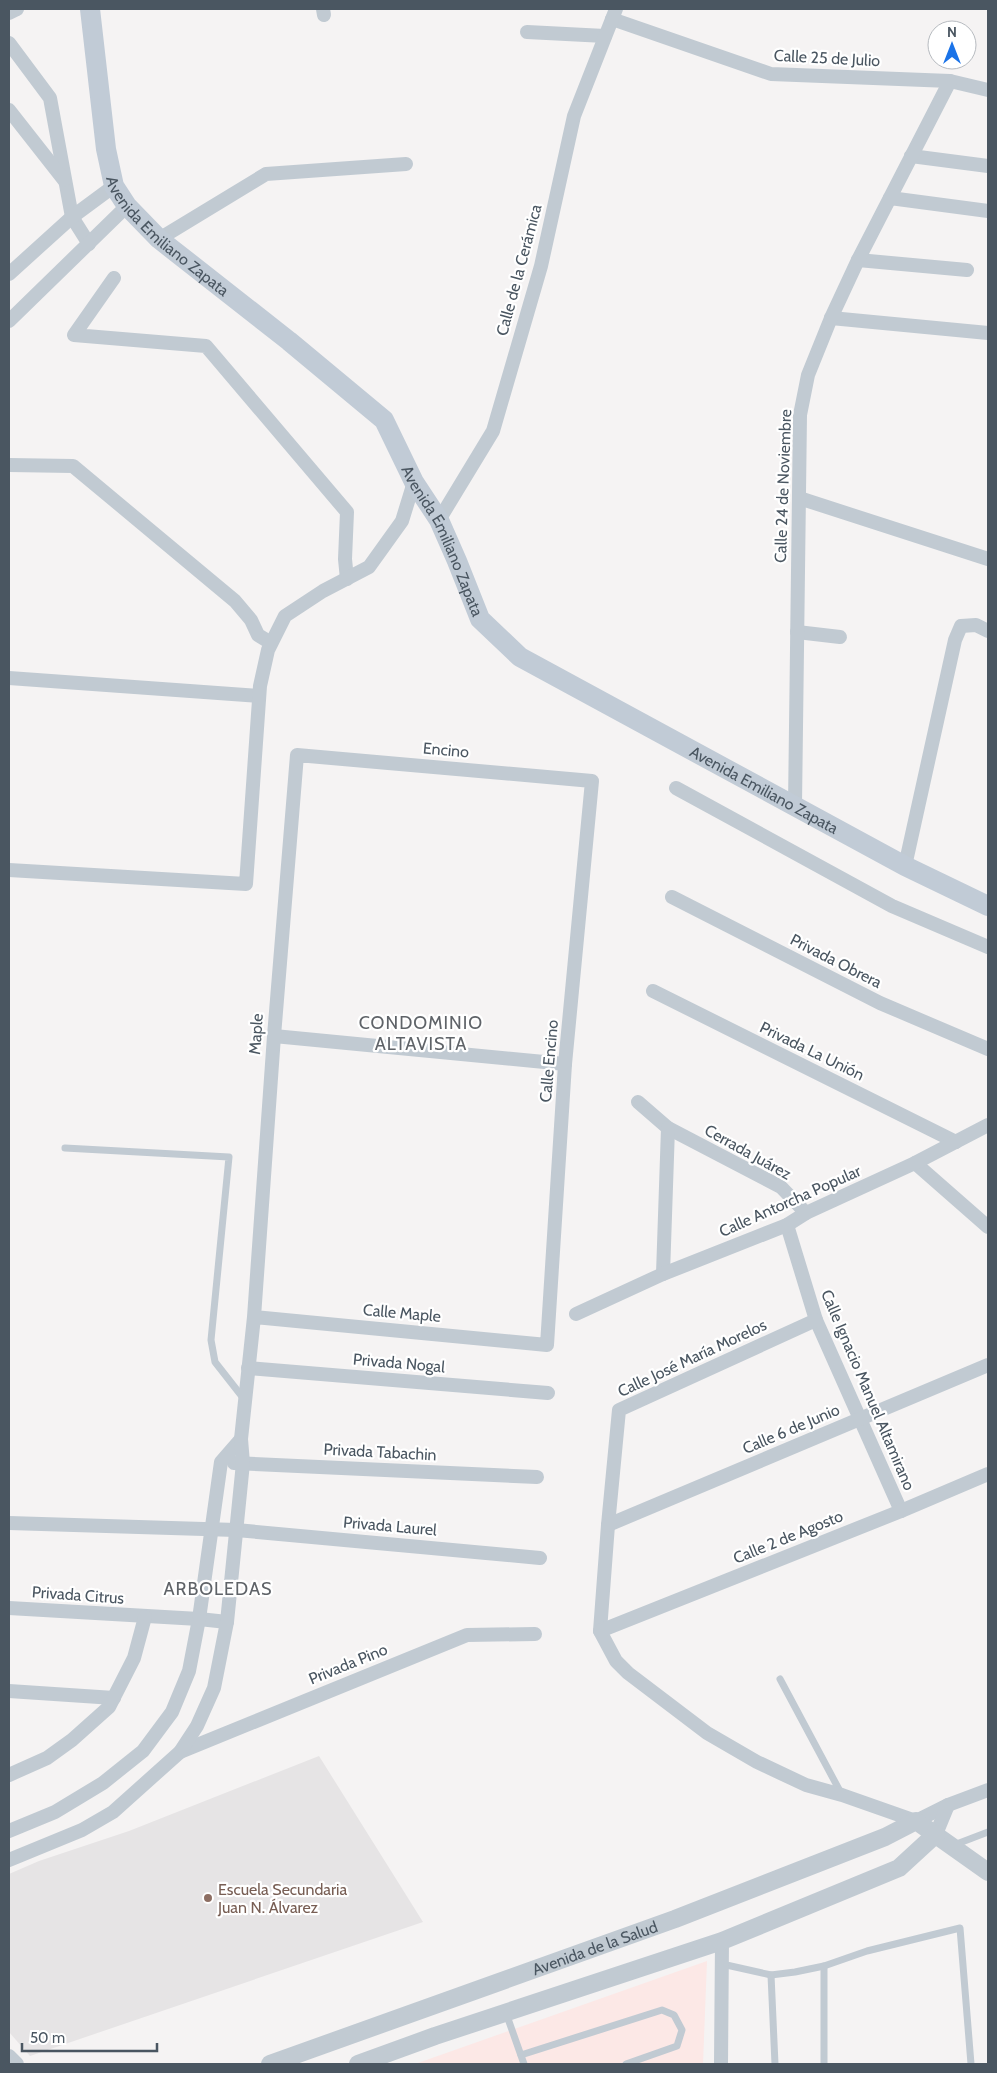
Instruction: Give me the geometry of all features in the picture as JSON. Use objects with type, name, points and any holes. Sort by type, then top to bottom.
[{"type":"main road","name":"Avenida Emiliano Zapata","points":[[90,9],[106,149],[114,186],[127,206],[159,239],[289,341],[384,420],[414,482],[439,520],[458,561],[480,619],[520,657],[905,866],[988,906]]},
{"type":"street","points":[[9,13],[17,9]]},
{"type":"street","name":"Calle de la Cerámica","points":[[439,520],[494,431],[541,266],[574,116],[614,14]]},
{"type":"street","name":"Calle 25 de Julio","points":[[614,14],[770,74],[950,81],[988,90]]},
{"type":"street","points":[[527,32],[605,36]]},
{"type":"street","points":[[9,43],[50,98],[72,217],[89,244]]},
{"type":"street","name":"Calle 24 de Noviembre","points":[[795,805],[800,415],[808,375],[831,318],[858,260],[950,81]]},
{"type":"street","points":[[9,110],[66,182]]},
{"type":"street","points":[[911,156],[988,166]]},
{"type":"street","points":[[159,239],[266,174],[406,164]]},
{"type":"street","points":[[9,274],[72,217],[114,186]]},
{"type":"street","points":[[890,198],[988,211]]},
{"type":"street","points":[[9,321],[127,206]]},
{"type":"street","points":[[858,260],[967,270]]},
{"type":"street","points":[[114,278],[74,335],[206,346],[347,512],[345,559],[347,579]]},
{"type":"street","points":[[831,318],[988,333]]},
{"type":"street","points":[[9,465],[73,466],[235,601],[251,620],[258,635],[271,643]]},
{"type":"street","points":[[9,870],[246,884],[259,696],[268,650],[285,616],[323,591],[369,567],[402,522],[414,482]]},
{"type":"street","points":[[799,498],[988,559]]},
{"type":"street","points":[[905,866],[955,640],[962,626],[976,625],[988,631]]},
{"type":"street","points":[[797,632],[840,637]]},
{"type":"street","points":[[9,678],[259,696]]},
{"type":"street","name":"Encino","points":[[296,755],[592,781]]},
{"type":"street","name":"Maple","points":[[180,1752],[197,1726],[214,1688],[227,1622],[243,1463],[241,1439],[254,1317],[296,755]]},
{"type":"street","name":"Calle Encino","points":[[547,1345],[565,1064],[592,781]]},
{"type":"street","points":[[676,788],[892,906],[988,947]]},
{"type":"street","name":"Privada Obrera","points":[[672,897],[880,1003],[988,1048]]},
{"type":"street","name":"Privada La Unión","points":[[653,991],[956,1142]]},
{"type":"street","points":[[274,1036],[565,1064]]},
{"type":"street","name":"Cerrada Juárez","points":[[638,1102],[668,1128],[781,1187],[806,1213]]},
{"type":"street","name":"Calle Antorcha Popular","points":[[576,1314],[663,1274],[787,1225],[806,1213],[915,1163],[988,1125]]},
{"type":"street","points":[[663,1274],[668,1128]]},
{"type":"street","points":[[915,1163],[988,1228]]},
{"type":"street","name":"Calle Ignacio Manuel Altamirano","points":[[787,1225],[816,1320],[900,1511]]},
{"type":"street","name":"Calle Maple","points":[[254,1317],[547,1345]]},
{"type":"street","name":"Calle José María Morelos","points":[[600,1631],[619,1410],[816,1320]]},
{"type":"street","name":"Calle 6 de Junio","points":[[608,1525],[988,1365]]},
{"type":"street","name":"Privada Nogal","points":[[248,1368],[548,1393]]},
{"type":"street","points":[[9,1830],[55,1812],[103,1783],[143,1751],[172,1712],[189,1671],[199,1619],[221,1462],[241,1439]]},
{"type":"street","name":"Privada Tabachin","points":[[221,1462],[537,1477]]},
{"type":"street","name":"Calle 2 de Agosto","points":[[600,1631],[988,1474]]},
{"type":"street","points":[[9,1523],[211,1529]]},
{"type":"street","name":"Privada Laurel","points":[[211,1529],[540,1558]]},
{"type":"street","name":"Privada Citrus","points":[[9,1608],[227,1622]]},
{"type":"street","name":"Privada Citrus","points":[[9,1775],[47,1758],[109,1707],[134,1658],[145,1617]]},
{"type":"street","points":[[600,1631],[616,1661],[628,1673],[707,1733],[757,1762],[806,1785],[842,1795],[916,1821],[953,1845],[988,1872]]},
{"type":"street","name":"Privada Pino","points":[[180,1752],[467,1635],[534,1634]]},
{"type":"street","points":[[9,1691],[114,1698]]},
{"type":"street","points":[[9,1860],[82,1830],[113,1812],[180,1752]]},
{"type":"street","points":[[916,1821],[948,1805],[988,1790]]},
{"type":"street","points":[[936,1834],[948,1805]]},
{"type":"street","name":"Avenida de la Salud","points":[[270,2064],[675,1919],[885,1837],[916,1821]]},
{"type":"street","name":"Avenida de la Salud","points":[[358,2064],[377,2061],[506,2012],[722,1941],[899,1868],[936,1834]]},
{"type":"street","points":[[721,2064],[722,1941]]},
{"type":"street","points":[[9,2056],[17,2064]]},
{"type":"lane","points":[[65,1148],[229,1157],[211,1340],[215,1362],[245,1400]]},
{"type":"lane","points":[[780,1679],[842,1795]]},
{"type":"lane","points":[[953,1845],[988,1832]]},
{"type":"lane","points":[[722,1964],[770,1975],[796,1972],[824,1966],[867,1951],[960,1928],[971,2064]]},
{"type":"lane","points":[[824,1966],[824,2064]]},
{"type":"lane","points":[[770,1975],[775,2064]]},
{"type":"lane","points":[[521,2055],[662,2010],[674,2015],[682,2030],[677,2046],[626,2064]]},
{"type":"lane","points":[[506,2012],[524,2064]]},
{"type":"shaded area","name":"Escuela Secundaria Juan N. Álvarez","points":[[319,1756],[423,1922],[30,2056],[9,2032],[9,1874],[39,1861],[129,1831]]},
{"type":"shaded area","points":[[707,1961],[703,2064],[415,2064]]},
{"type":"place","name":"Escuela Secundaria Juan N. Álvarez","points":[[208,1898]]},
{"type":"district","name":"CONDOMINIO ALTAVISTA","points":[[421,1033]]},
{"type":"district","name":"ARBOLEDAS","points":[[218,1589]]}]
